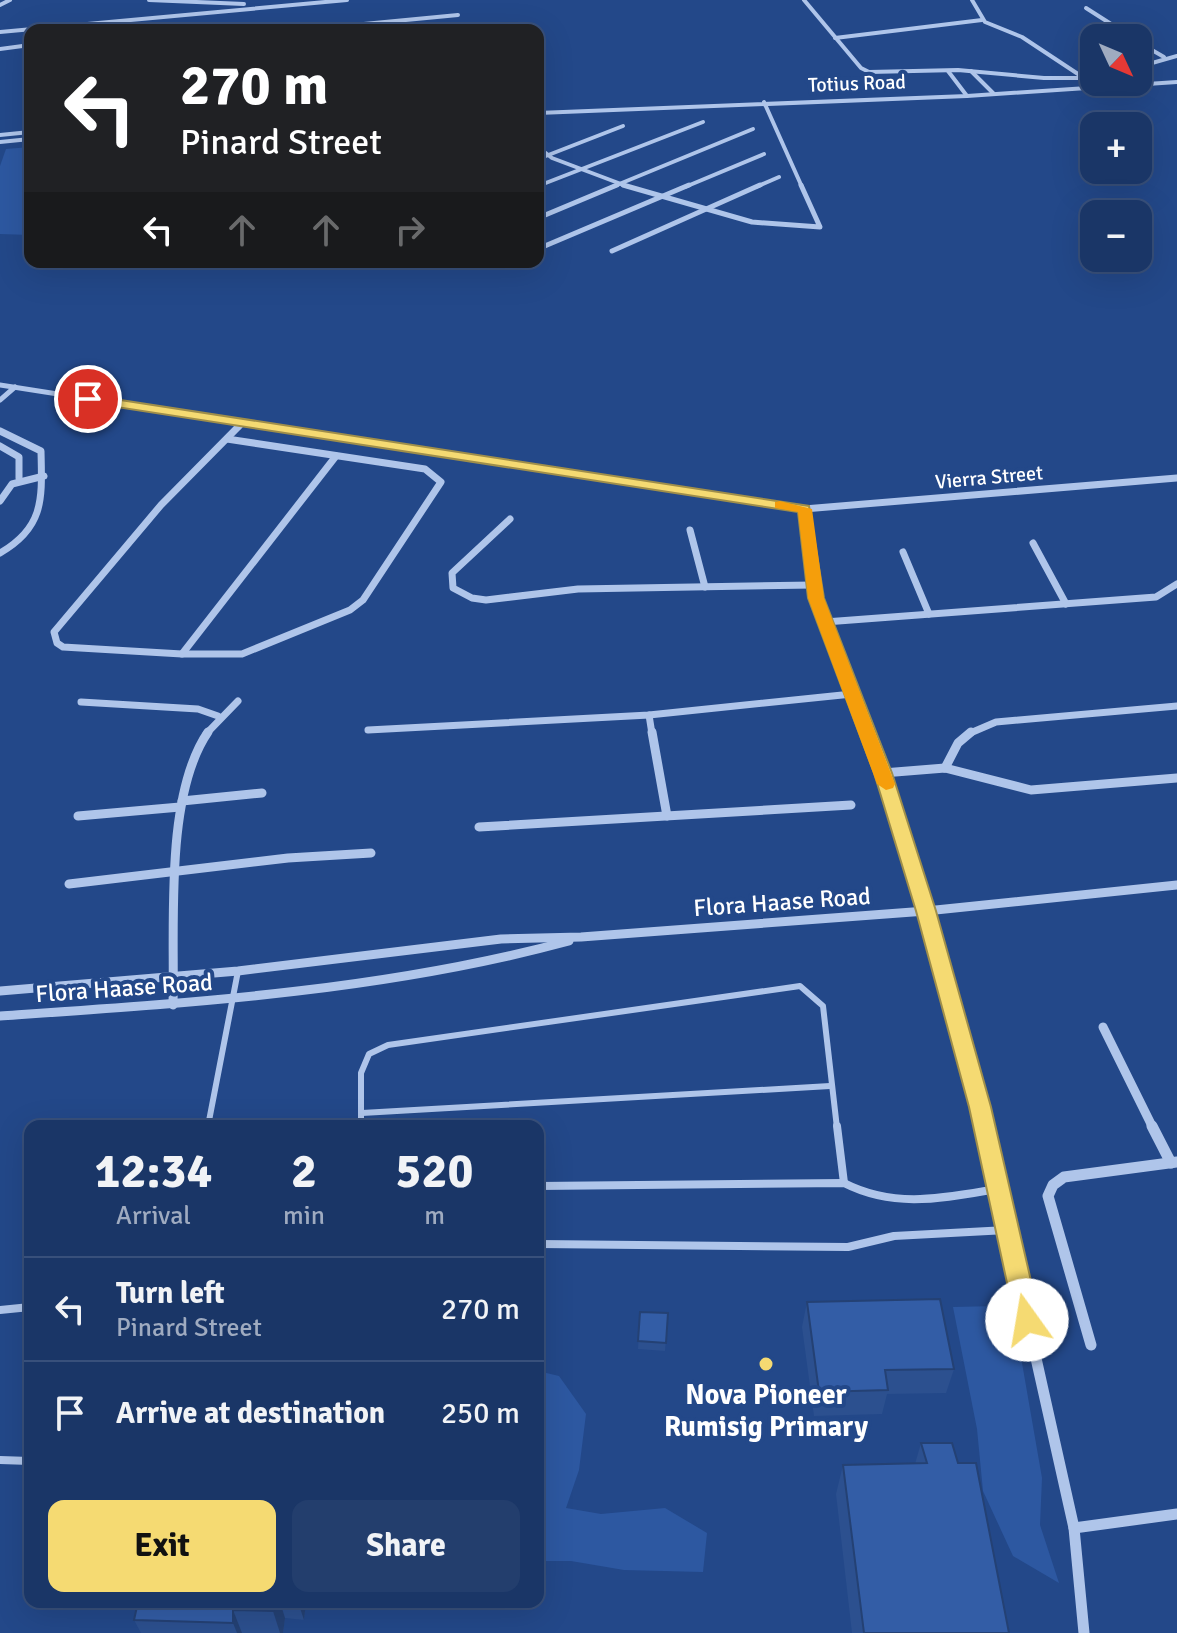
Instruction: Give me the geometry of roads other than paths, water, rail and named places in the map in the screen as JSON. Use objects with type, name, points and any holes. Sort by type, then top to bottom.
[{"type":"street","points":[[0,5],[10,0]]},
{"type":"street","points":[[149,0],[296,3]]},
{"type":"street","points":[[82,24],[347,0]]},
{"type":"street","points":[[804,0],[865,71],[890,74],[970,71],[1044,78],[1080,77]]},
{"type":"street","points":[[972,0],[982,20]]},
{"type":"street","points":[[1086,8],[1111,24]]},
{"type":"street","points":[[364,24],[458,15]]},
{"type":"street","points":[[835,38],[880,35],[982,20],[1022,37],[1080,76]]},
{"type":"street","points":[[0,32],[24,30]]},
{"type":"street","points":[[0,49],[24,46]]},
{"type":"street","points":[[1152,50],[1164,57]]},
{"type":"street","points":[[1152,62],[1177,56]]},
{"type":"street","points":[[948,71],[967,96]]},
{"type":"street","points":[[970,71],[994,94]]},
{"type":"street","name":"Totius Road","points":[[544,113],[967,96],[1177,82]]},
{"type":"street","points":[[544,152],[620,185],[752,222],[820,227],[764,102]]},
{"type":"street","points":[[544,184],[703,122]]},
{"type":"street","points":[[544,157],[623,126]]},
{"type":"street","points":[[544,216],[753,129]]},
{"type":"street","points":[[0,135],[24,133]]},
{"type":"street","points":[[0,142],[24,140]]},
{"type":"street","points":[[544,246],[764,154]]},
{"type":"street","points":[[612,251],[779,177]]},
{"type":"street","name":"Vierra Street","points":[[0,385],[804,509],[1177,478]]},
{"type":"street","points":[[0,400],[15,387]]},
{"type":"street","points":[[227,439],[425,469],[441,482],[363,600],[333,618],[242,654],[63,647],[57,643],[54,632],[161,505],[241,424]]},
{"type":"street","points":[[0,431],[38,448],[44,476],[44,497],[40,510],[15,546],[0,553]]},
{"type":"street","points":[[0,446],[21,460],[19,478]]},
{"type":"street","points":[[182,654],[336,456]]},
{"type":"street","points":[[0,501],[3,492],[19,478],[44,476]]},
{"type":"street","points":[[804,509],[813,585],[883,773],[926,911],[980,1107],[1074,1528],[1084,1633]]},
{"type":"street","points":[[510,519],[452,573],[453,588],[472,598],[486,600],[578,589],[813,585]]},
{"type":"street","points":[[690,530],[705,587]]},
{"type":"street","points":[[1033,543],[1066,604]]},
{"type":"street","points":[[903,552],[929,614]]},
{"type":"street","points":[[825,622],[1156,597],[1177,584]]},
{"type":"street","points":[[368,730],[649,715],[852,694]]},
{"type":"street","points":[[173,1005],[181,804],[194,751],[218,716],[238,701]]},
{"type":"street","points":[[81,702],[198,709],[218,716]]},
{"type":"street","points":[[945,768],[952,747],[968,730],[996,722],[1177,706]]},
{"type":"street","points":[[649,715],[667,816]]},
{"type":"street","points":[[883,773],[945,768],[1031,790],[1177,778]]},
{"type":"street","points":[[78,816],[262,793]]},
{"type":"street","points":[[479,827],[851,805]]},
{"type":"street","points":[[69,884],[288,858],[371,853]]},
{"type":"street","name":"Flora Haase Road","points":[[0,991],[238,971],[501,939],[581,937],[926,911],[1177,885]]},
{"type":"street","name":"Flora Haase Road","points":[[0,1016],[234,1000],[506,958],[581,937]]},
{"type":"street","points":[[1091,1345],[1048,1196],[1053,1185],[1064,1177],[1174,1162],[1103,1027]]},
{"type":"street","points":[[1074,1528],[1177,1514]]},
{"type":"lane","points":[[209,1120],[238,971]]},
{"type":"lane","points":[[361,1120],[361,1073],[369,1054],[388,1045],[800,986],[823,1006],[830,1086],[844,1183]]},
{"type":"lane","points":[[362,1113],[830,1086]]},
{"type":"lane","points":[[544,1186],[844,1183],[874,1200],[899,1203],[997,1188]]},
{"type":"lane","points":[[544,1244],[848,1247],[894,1236],[1007,1230]]},
{"type":"lane","points":[[0,1310],[24,1308]]},
{"type":"lane","points":[[0,1460],[24,1461]]},
{"type":"place","name":"Nova Pioneer Rumisig Primary","points":[[766,1364]]}]
